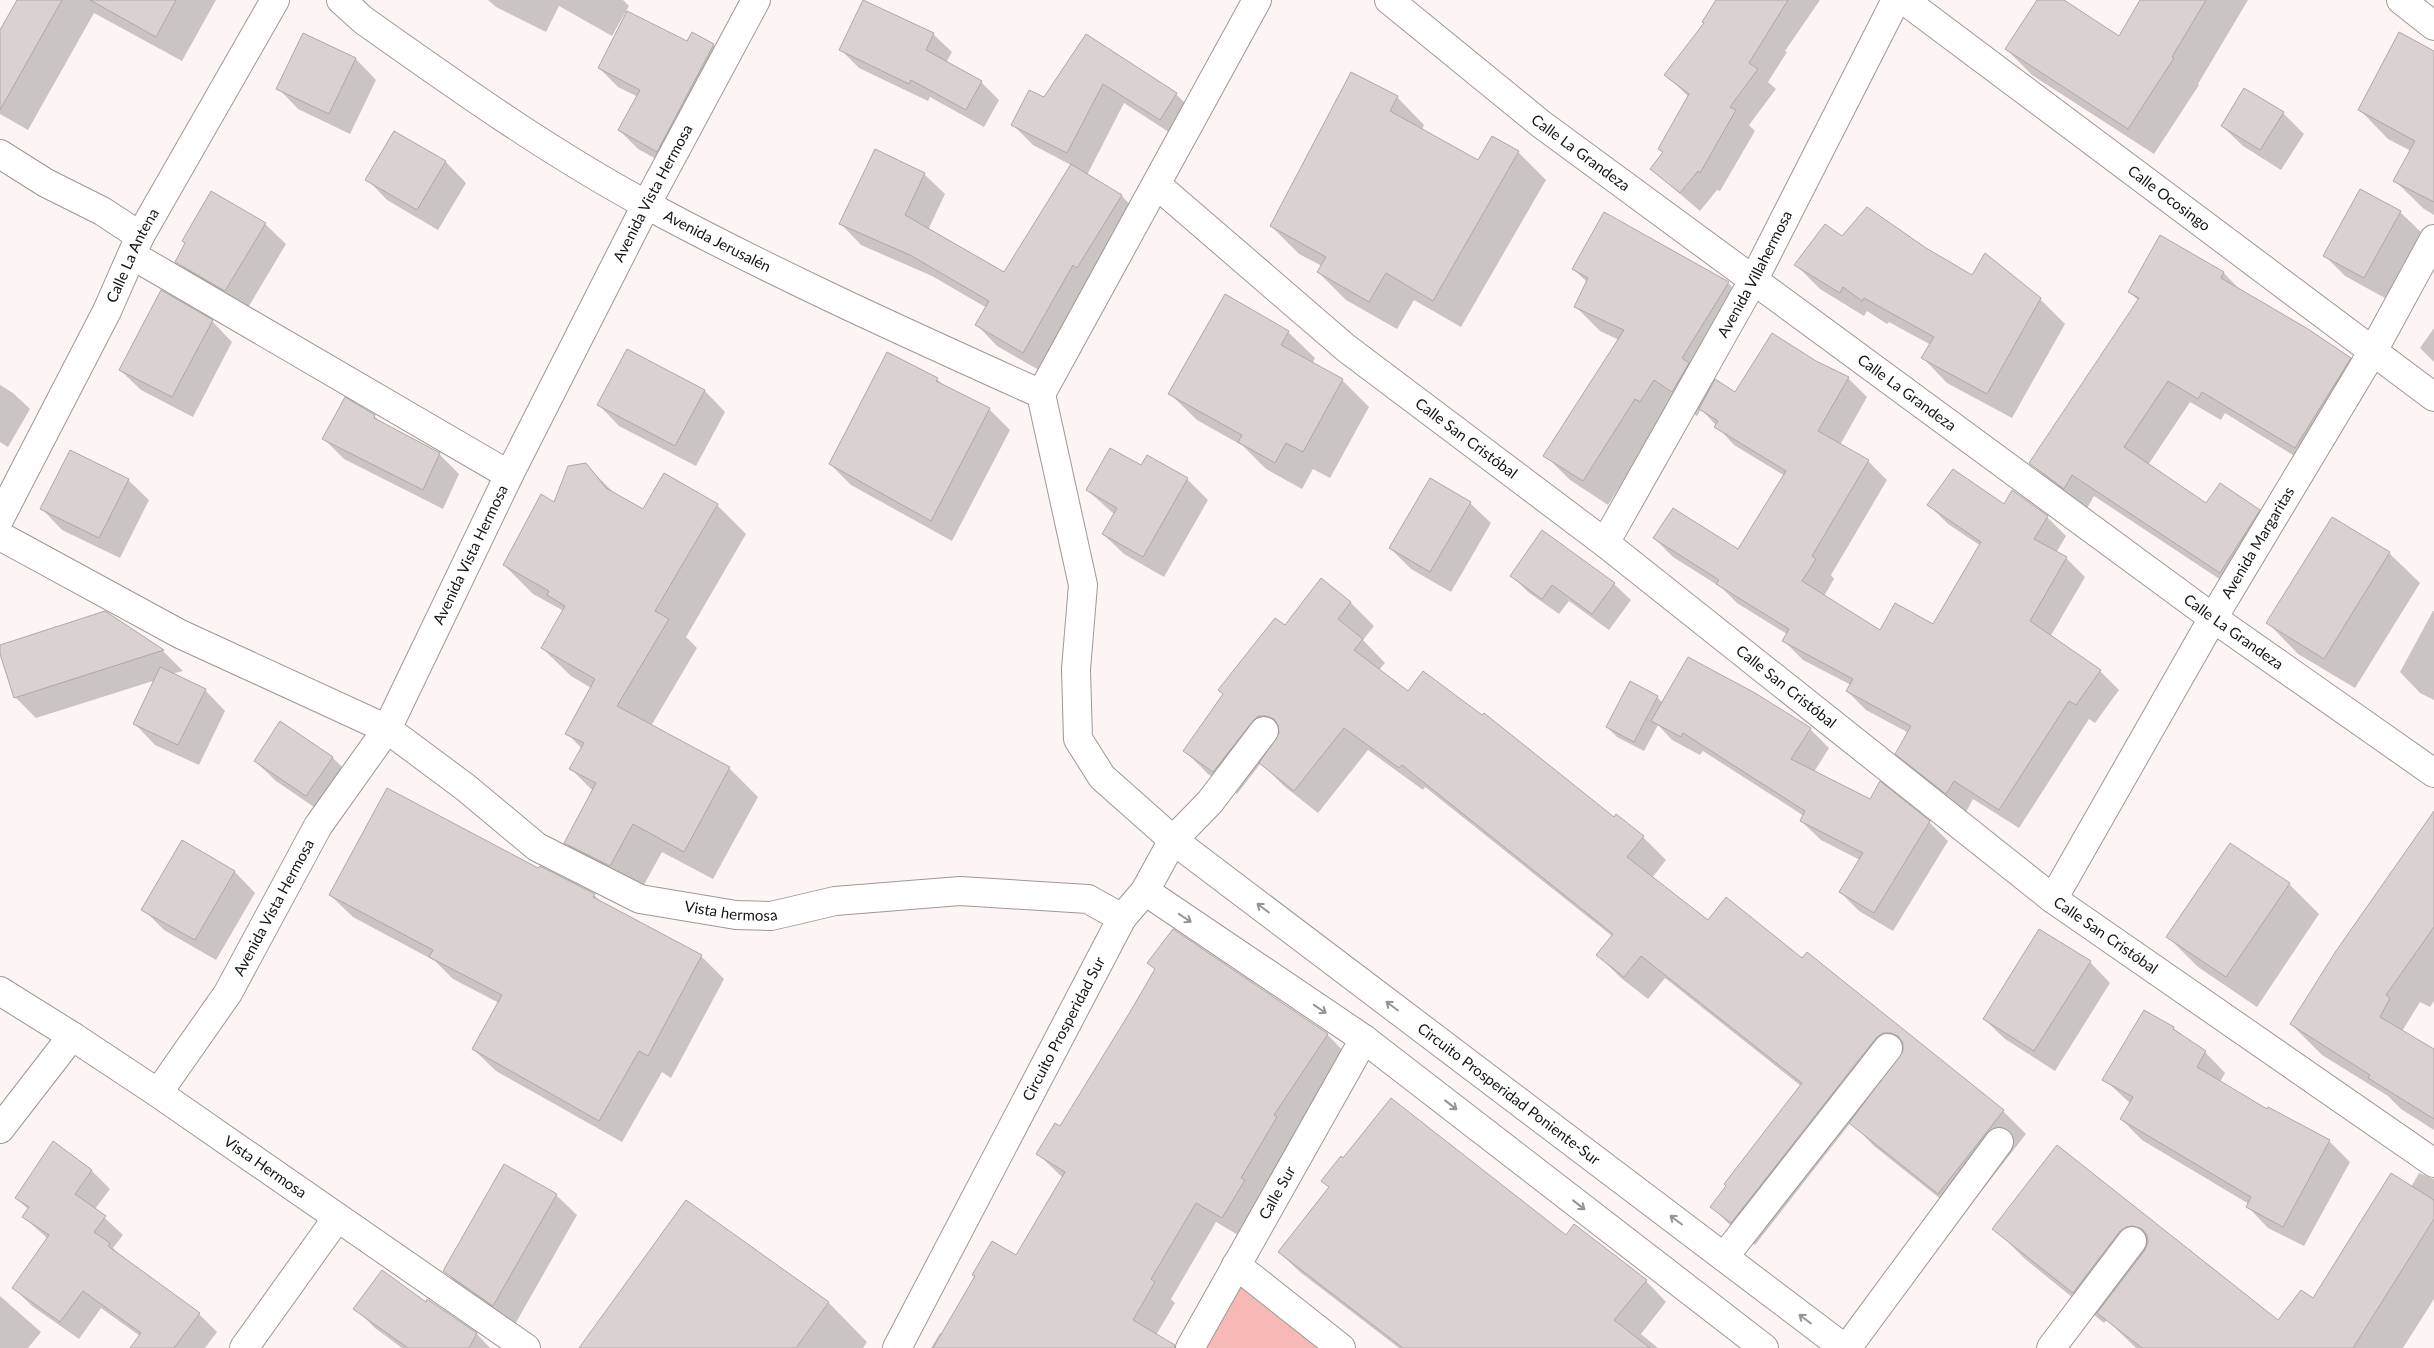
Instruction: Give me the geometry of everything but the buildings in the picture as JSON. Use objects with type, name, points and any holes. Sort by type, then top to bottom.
[{"type":"street","name":"Calle La Antena","points":[[0,518],[107,311],[136,245],[275,0]]},
{"type":"street","name":"Avenida Jerusalén","points":[[340,0],[363,20],[532,137],[646,205],[823,296],[1041,394]]},
{"type":"street","name":"Avenida Vista Hermosa","points":[[158,1093],[228,993],[318,826],[387,729],[509,475],[646,205],[756,0]]},
{"type":"street","points":[[1041,394],[1257,0]]},
{"type":"street","name":"Calle La Grandeza","points":[[1389,0],[1541,124],[2213,618],[2434,772]]},
{"type":"street","name":"Avenida Villahermosa","points":[[1605,544],[1754,279],[1896,0]]},
{"type":"street","name":"Calle Ocosingo","points":[[1904,0],[2434,397]]},
{"type":"street","points":[[2401,0],[2434,26]]},
{"type":"street","points":[[0,154],[46,183],[102,210],[136,245],[509,475]]},
{"type":"street","name":"Calle San Cristóbal","points":[[1157,185],[1346,348],[1605,544],[2053,899],[2434,1162]]},
{"type":"street","name":"Avenida Margaritas","points":[[2053,899],[2213,618],[2373,351],[2434,239]]},
{"type":"street","name":"Circuito Prosperidad Poniente-Sur","points":[[1041,394],[1083,585],[1076,669],[1078,739],[1102,777],[1172,840],[1846,1348]]},
{"type":"street","name":"Vista hermosa","points":[[0,536],[180,634],[387,729],[465,787],[537,847],[640,899],[736,915],[771,916],[835,901],[960,890],[1088,899],[1122,918]]},
{"type":"street","name":"Circuito Prosperidad Sur","points":[[897,1348],[1122,918],[1145,891],[1172,840],[1210,802],[1264,731]]},
{"type":"street","points":[[1145,891],[1364,1039],[1764,1348]]},
{"type":"street","name":"Vista Hermosa","points":[[0,992],[72,1036],[158,1093],[526,1348]]},
{"type":"street","points":[[0,1129],[72,1036]]},
{"type":"street","name":"Calle Sur","points":[[1190,1348],[1364,1039]]},
{"type":"street","points":[[1724,1257],[1888,1048]]},
{"type":"street","points":[[1846,1348],[2000,1142]]},
{"type":"street","points":[[244,1348],[337,1218]]},
{"type":"street","points":[[2051,1348],[2132,1241]]},
{"type":"street","points":[[1236,1265],[1341,1348]]},
{"type":"shaded area","points":[[1240,1285],[1320,1348],[1206,1348]]}]
